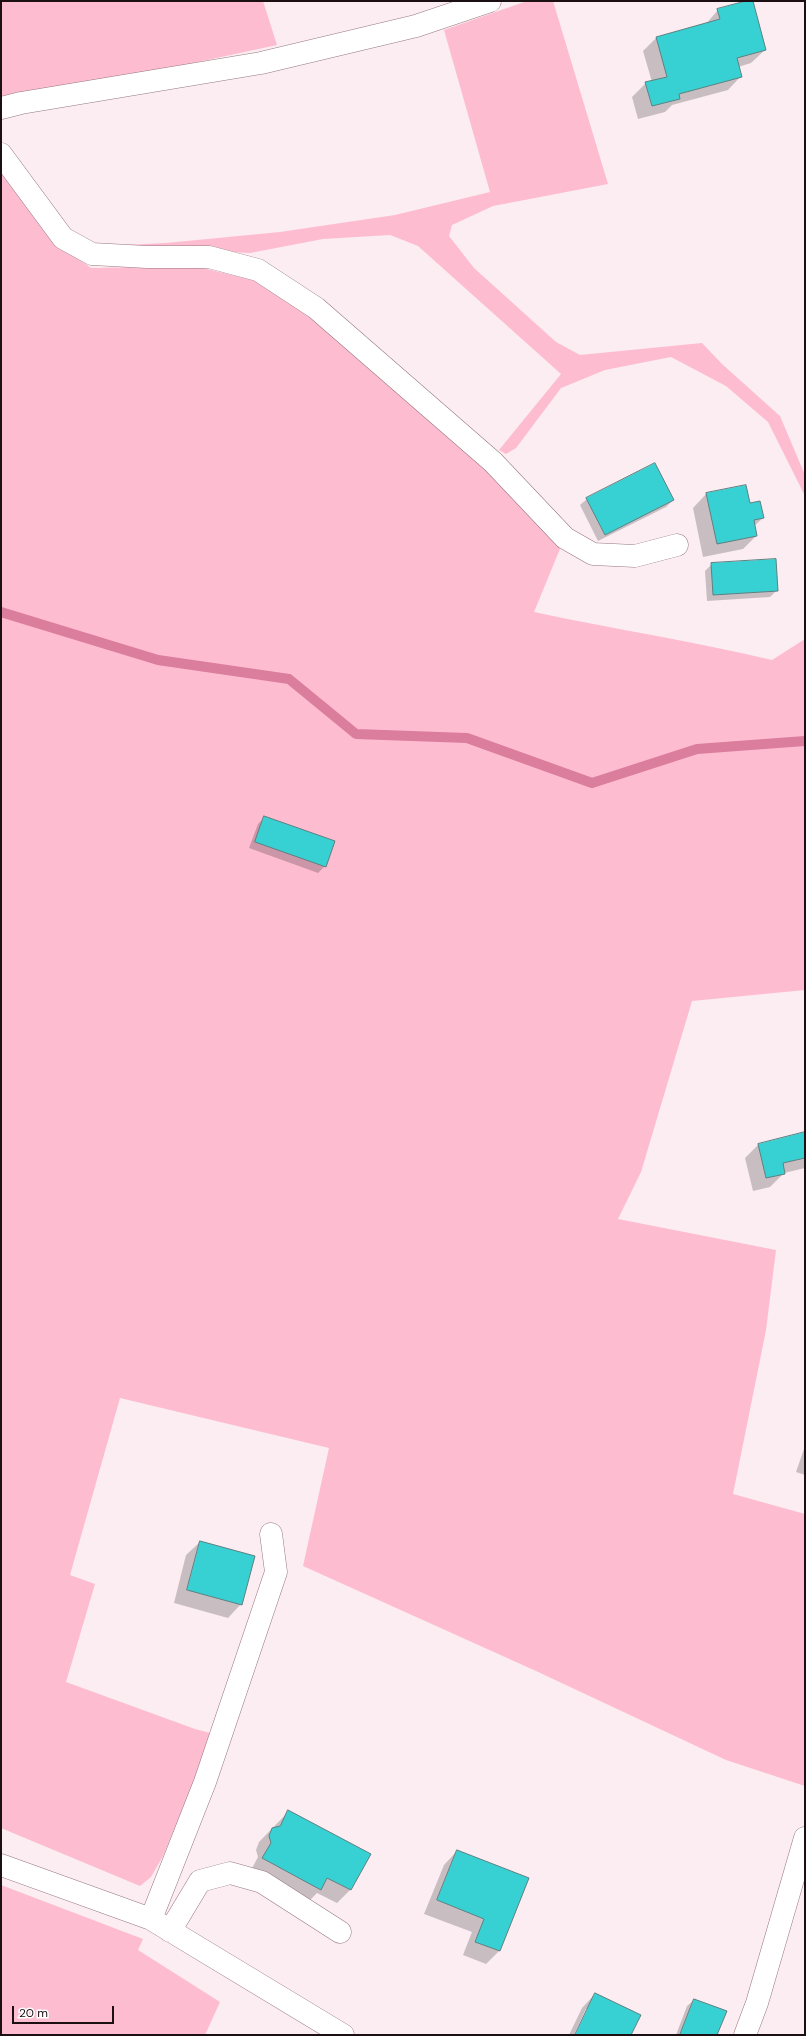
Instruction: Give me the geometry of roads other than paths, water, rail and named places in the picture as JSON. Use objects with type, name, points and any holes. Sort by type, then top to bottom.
[{"type":"street","points":[[1,108],[21,102],[261,63],[416,26],[490,1]]},
{"type":"street","points":[[1,154],[63,238],[92,254],[147,258],[209,257],[258,270],[316,308],[493,462],[565,538],[593,554],[635,556],[676,545]]},
{"type":"street","points":[[151,1919],[205,1782],[276,1572],[271,1534]]},
{"type":"street","points":[[745,2035],[757,2003],[805,1838]]},
{"type":"street","points":[[1,1865],[151,1919],[343,2035]]},
{"type":"street","points":[[170,1931],[200,1881],[230,1873],[262,1882],[340,1932]]},
{"type":"waterway","points":[[1,612],[158,660],[289,679],[356,734],[467,738],[592,783],[697,749],[805,741]]}]
